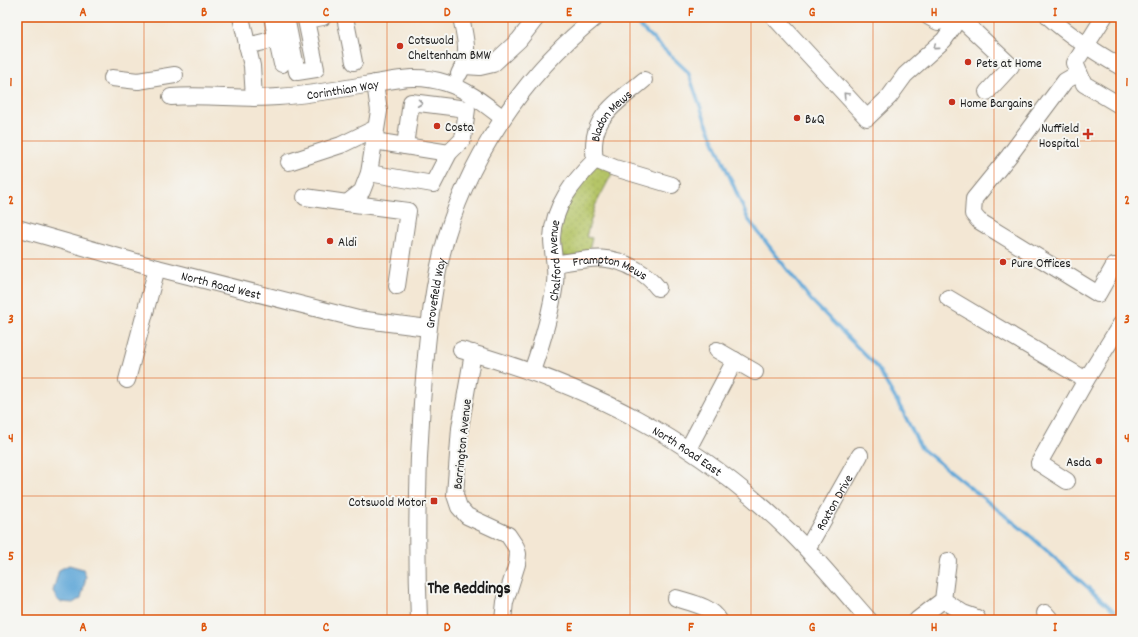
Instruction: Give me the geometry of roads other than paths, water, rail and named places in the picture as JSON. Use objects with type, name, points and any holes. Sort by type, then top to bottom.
[{"type":"street","points":[[241,17],[252,66],[254,98]]},
{"type":"street","points":[[272,17],[282,64]]},
{"type":"street","points":[[286,17],[297,72],[316,69],[306,20],[323,17]]},
{"type":"street","points":[[345,17],[354,62]]},
{"type":"street","points":[[452,86],[464,66],[466,59],[462,17]]},
{"type":"street","points":[[464,66],[480,67],[493,64],[519,40],[537,17]]},
{"type":"street","name":"Grovefield Way","points":[[419,620],[417,559],[419,458],[428,328],[442,251],[453,217],[477,162],[503,118],[544,66],[564,45],[596,17]]},
{"type":"street","points":[[774,17],[867,118],[889,97],[905,75],[944,40],[953,18]]},
{"type":"street","points":[[930,17],[938,22],[953,18]]},
{"type":"street","points":[[1049,17],[1085,46],[1121,66]]},
{"type":"street","points":[[1104,17],[1075,63],[1084,84],[1121,106]]},
{"type":"street","points":[[953,18],[1011,66],[987,92]]},
{"type":"street","points":[[247,46],[276,39]]},
{"type":"street","points":[[1079,73],[1065,81],[1009,156],[974,199],[973,214],[979,221],[1098,294],[1114,266]]},
{"type":"street","points":[[112,78],[138,81],[174,75]]},
{"type":"street","name":"Corinthian Way","points":[[171,97],[254,98],[299,95],[402,78],[417,78],[452,86],[470,95],[503,118]]},
{"type":"street","name":"Bladon Mews","points":[[595,160],[595,132],[604,114],[644,80]]},
{"type":"street","points":[[347,203],[362,191],[369,173],[379,111],[375,83]]},
{"type":"street","points":[[369,173],[433,184],[449,153],[462,139],[467,109],[411,102],[405,146]]},
{"type":"street","points":[[289,162],[375,135],[405,146],[449,153]]},
{"type":"street","points":[[595,160],[615,168],[672,185]]},
{"type":"street","name":"Chalford Avenue","points":[[532,371],[540,348],[555,282],[555,264],[552,238],[554,221],[570,187],[595,160]]},
{"type":"street","points":[[305,197],[408,211],[397,286]]},
{"type":"street","name":"North Road West","points":[[17,228],[157,268],[358,319],[428,328]]},
{"type":"street","name":"Frampton Mews","points":[[555,264],[604,258],[618,260],[632,266],[650,278],[658,288]]},
{"type":"street","points":[[127,380],[157,268]]},
{"type":"street","points":[[948,298],[1086,380]]},
{"type":"street","points":[[1067,481],[1039,463],[1086,380],[1121,324]]},
{"type":"street","points":[[717,350],[755,372]]},
{"type":"street","name":"North Road East","points":[[467,352],[532,371],[590,395],[622,410],[688,449],[709,463],[749,495],[788,530],[807,549],[869,620]]},
{"type":"street","name":"Barrington Avenue","points":[[467,352],[455,495],[459,507],[467,516],[502,532],[508,536],[516,547],[518,564],[505,602],[503,620]]},
{"type":"street","points":[[688,449],[735,360]]},
{"type":"street","name":"Roxton Drive","points":[[807,549],[860,455]]},
{"type":"street","points":[[917,620],[943,600],[948,561]]},
{"type":"street","points":[[676,598],[707,608],[714,613],[719,620]]},
{"type":"street","points":[[943,600],[963,613],[978,618]]},
{"type":"water","points":[[69,565],[83,569],[86,577],[81,598],[73,603],[60,602],[56,598],[53,591],[59,570]]},
{"type":"waterway","points":[[631,18],[688,72],[705,120],[748,219],[811,300],[877,367],[902,410],[921,448],[1028,534],[1121,617]]},
{"type":"place","name":"Cotswold Cheltenham BMW","points":[[400,46]]},
{"type":"place","name":"Pets at Home","points":[[968,62]]},
{"type":"place","name":"Home Bargains","points":[[952,102]]},
{"type":"place","name":"B&Q","points":[[797,118]]},
{"type":"place","name":"Costa","points":[[437,126]]},
{"type":"place","name":"Nuffield Hospital","points":[[1088,134]]},
{"type":"place","name":"Aldi","points":[[330,241]]},
{"type":"place","name":"Pure Offices","points":[[1003,262]]},
{"type":"place","name":"Asda","points":[[1099,461]]},
{"type":"place","name":"Cotswold Motor","points":[[434,501]]},
{"type":"district","name":"The Reddings","points":[[469,587]]}]
